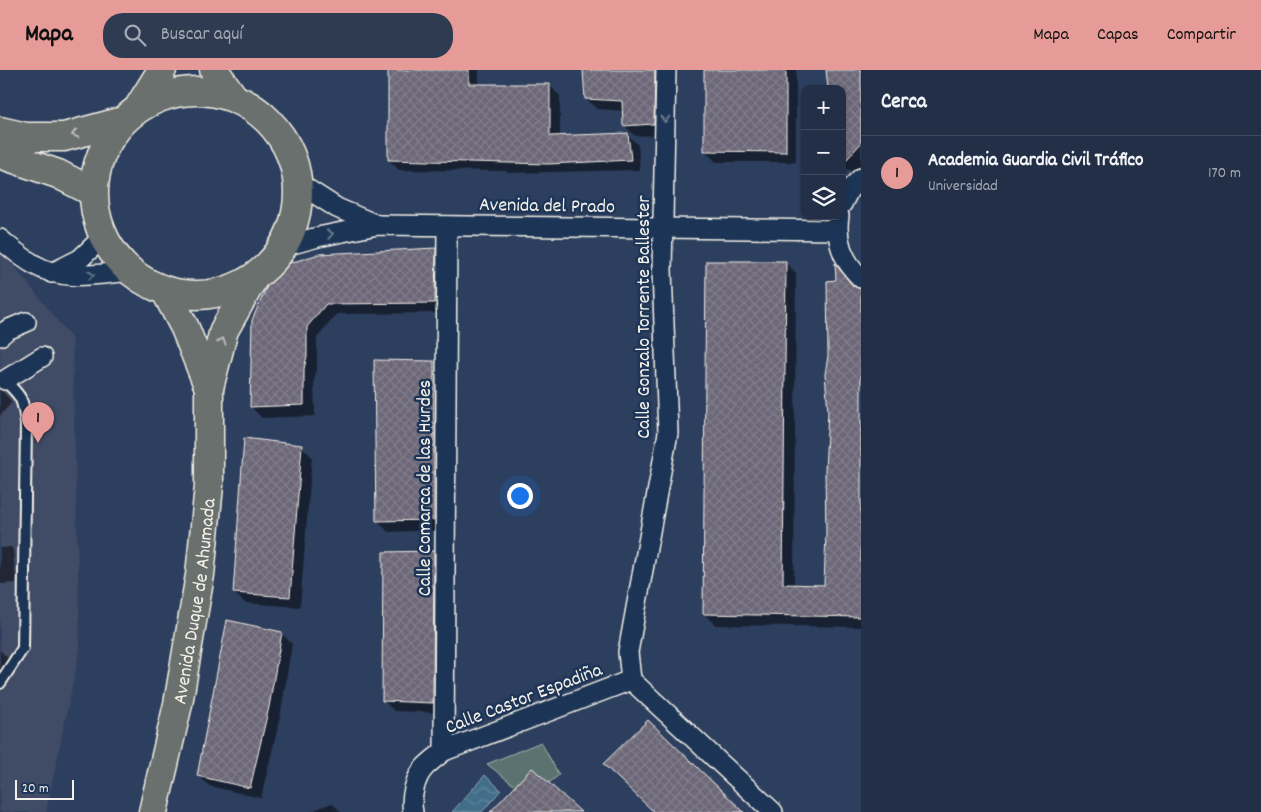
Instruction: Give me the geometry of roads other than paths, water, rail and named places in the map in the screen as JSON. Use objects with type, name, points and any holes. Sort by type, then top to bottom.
[{"type":"main road","points":[[0,131],[26,138],[64,137],[131,114],[174,93],[205,91],[234,98],[258,112],[278,132],[292,156],[298,183],[296,216],[284,246],[271,264],[254,279],[226,292],[196,296],[166,292],[135,276],[110,250],[98,222],[94,192],[97,166],[107,142],[131,114],[162,70]]},
{"type":"main road","points":[[214,70],[234,98]]},
{"type":"main road","points":[[0,154],[58,174],[94,192]]},
{"type":"main road","name":"Avenida Duque de Ahumada","points":[[153,812],[178,704],[200,575],[209,486],[209,388],[224,330],[254,279]]},
{"type":"main road","name":"Avenida Duque de Ahumada","points":[[166,292],[185,328],[209,388]]},
{"type":"street","name":"Calle Gonzalo Torrente Ballester","points":[[631,680],[628,652],[668,433],[662,228],[666,70]]},
{"type":"street","points":[[846,196],[849,190],[861,178]]},
{"type":"street","name":"Avenida del Prado","points":[[298,183],[337,208],[377,225]]},
{"type":"street","name":"Avenida del Prado","points":[[284,246],[377,225],[662,228],[838,223]]},
{"type":"street","points":[[838,223],[841,250],[850,268],[861,278]]},
{"type":"street","name":"Calle Comarca de las Hurdes","points":[[444,751],[447,226]]},
{"type":"street","points":[[52,273],[80,259],[104,236]]},
{"type":"street","points":[[0,240],[34,265],[52,273],[72,277],[130,271]]},
{"type":"street","points":[[0,336],[7,330],[26,322]]},
{"type":"street","points":[[2,378],[42,357]]},
{"type":"street","points":[[631,680],[773,812]]},
{"type":"street","name":"Calle Castor Espadiña","points":[[413,812],[411,804],[416,783],[424,768],[444,751],[631,680]]},
{"type":"lane","points":[[0,682],[23,648],[26,424],[24,403],[2,378]]},
{"type":"water","points":[[485,775],[501,790],[482,812],[452,812]]},
{"type":"place","name":"Academia Guardia Civil Tráfico","points":[[38,443]]}]
